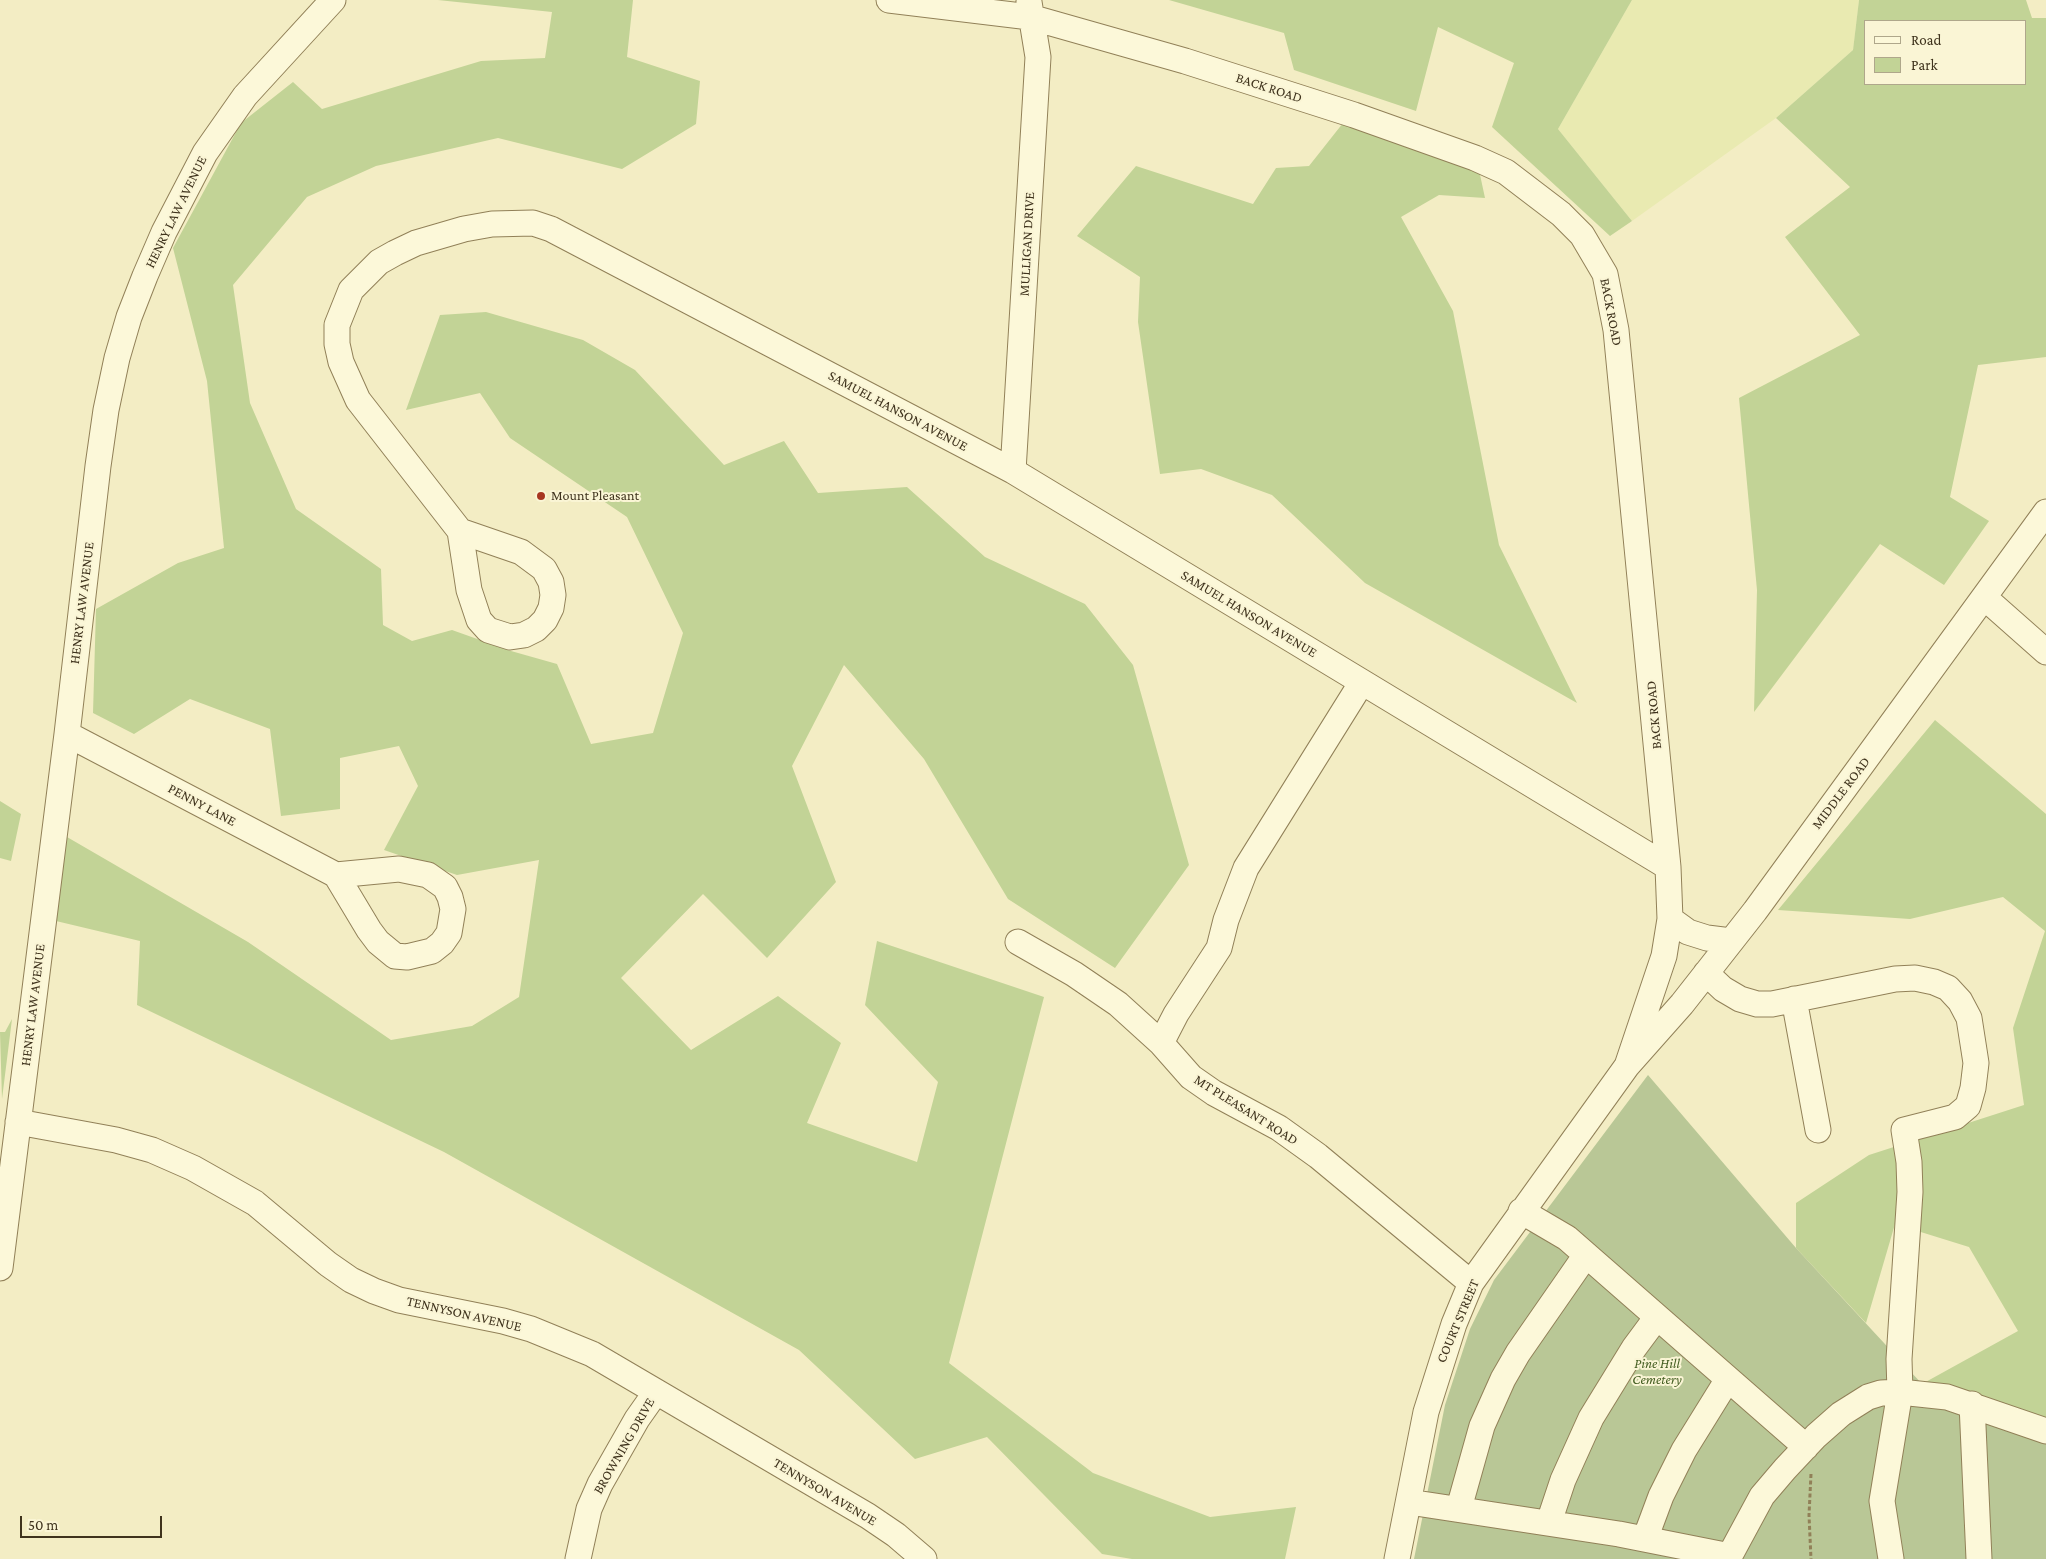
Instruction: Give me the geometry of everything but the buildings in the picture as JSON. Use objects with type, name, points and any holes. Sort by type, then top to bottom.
[{"type":"street","name":"HENRY LAW AVENUE","points":[[0,1268],[106,410],[129,317],[164,232],[205,153],[245,96],[333,0]]},
{"type":"street","points":[[889,0],[1030,8]]},
{"type":"street","name":"MULLIGAN DRIVE","points":[[1013,471],[1038,57],[1030,8]]},
{"type":"street","name":"BACK ROAD","points":[[1030,8],[1354,115],[1475,158],[1506,172],[1533,191],[1582,234],[1605,274],[1616,330],[1668,867],[1670,919],[1656,981],[1628,1066]]},
{"type":"street","name":"SAMUEL HANSON AVENUE","points":[[460,531],[521,552],[544,569],[551,582],[553,595],[551,608],[545,620],[536,629],[524,635],[510,637],[488,630],[479,620],[469,590],[460,531],[358,400],[341,362],[337,344],[337,325],[351,290],[379,262],[424,240],[492,224],[533,223],[551,229],[1013,471],[1668,867]]},
{"type":"street","name":"MIDDLE ROAD","points":[[1628,1066],[1682,1004],[1731,941],[1986,598],[2046,512]]},
{"type":"street","points":[[1986,598],[2046,652]]},
{"type":"street","points":[[1161,1043],[1176,1014],[1219,948],[1226,920],[1246,868],[1362,682]]},
{"type":"street","name":"PENNY LANE","points":[[67,734],[336,875]]},
{"type":"street","points":[[399,869],[428,875],[445,887],[450,898],[453,909],[449,933],[442,943],[426,953],[408,957],[395,956],[378,942],[369,930],[336,875],[399,869]]},
{"type":"street","points":[[1670,919],[1688,932],[1707,938],[1731,941]]},
{"type":"street","name":"MT PLEASANT ROAD","points":[[1018,942],[1074,974],[1118,1004],[1161,1043],[1191,1077],[1214,1093],[1279,1128],[1318,1156],[1471,1283]]},
{"type":"street","points":[[1706,973],[1723,989],[1740,999],[1757,1004],[1772,1004],[1894,979],[1915,978],[1934,982],[1948,988],[1960,1000],[1969,1018],[1976,1063],[1973,1088],[1968,1106],[1955,1117],[1904,1130],[1909,1162],[1910,1192],[1899,1359],[1900,1392],[1882,1501],[1891,1559]]},
{"type":"street","points":[[1794,999],[1818,1130]]},
{"type":"street","name":"COURT STREET","points":[[1397,1559],[1426,1412],[1439,1367],[1471,1283],[1521,1211],[1628,1066]]},
{"type":"street","name":"TENNYSON AVENUE","points":[[18,1122],[116,1140],[152,1150],[193,1168],[255,1203],[328,1264],[351,1280],[399,1300],[502,1321],[531,1330],[592,1354],[868,1516],[896,1535],[924,1559]]},
{"type":"street","points":[[1521,1211],[1553,1228],[1586,1255],[1806,1446]]},
{"type":"street","points":[[1458,1508],[1482,1426],[1503,1379],[1518,1353],[1586,1255]]},
{"type":"street","points":[[1549,1522],[1563,1480],[1591,1418],[1634,1348],[1657,1317]]},
{"type":"street","points":[[1644,1539],[1658,1503],[1684,1450],[1728,1379]]},
{"type":"street","name":"BROWNING DRIVE","points":[[578,1559],[589,1508],[600,1484],[637,1419],[656,1392]]},
{"type":"street","points":[[1408,1502],[1549,1522],[1644,1539],[1729,1558],[1762,1496],[1806,1446],[1841,1414],[1856,1404],[1881,1393],[1900,1392],[1947,1397],[2046,1431]]},
{"type":"street","points":[[1972,1404],[1979,1559]]},
{"type":"path","points":[[1806,1446],[1811,1465],[1809,1515],[1811,1559]]},
{"type":"green space","points":[[438,0],[633,0],[627,57],[700,81],[696,124],[622,169],[498,138],[376,166],[307,197],[233,285],[250,403],[296,509],[381,569],[383,625],[412,641],[452,630],[511,651],[557,664],[591,744],[653,733],[683,633],[627,517],[510,438],[480,393],[406,410],[440,315],[486,312],[583,340],[635,370],[724,465],[784,441],[818,493],[907,487],[985,557],[1085,604],[1133,665],[1189,865],[1115,968],[1008,899],[924,759],[844,665],[792,766],[836,882],[767,958],[703,894],[621,978],[691,1050],[778,996],[841,1043],[807,1123],[917,1162],[938,1082],[865,1005],[877,941],[1044,997],[949,1363],[1093,1473],[1210,1517],[1296,1507],[1285,1559],[1132,1559],[1102,1554],[987,1437],[915,1459],[799,1350],[444,1152],[137,1005],[140,941],[56,921],[67,837],[248,942],[391,1040],[472,1026],[519,997],[539,860],[457,875],[384,850],[418,786],[399,746],[340,758],[340,809],[281,816],[270,729],[190,699],[134,734],[93,713],[96,609],[178,563],[224,548],[207,381],[173,248],[241,123],[293,82],[322,109],[481,61],[545,58],[552,12]]},
{"type":"green space","points":[[1169,0],[1632,0],[1558,129],[1632,221],[1610,236],[1492,127],[1514,63],[1438,27],[1416,111],[1294,70],[1284,33]]},
{"type":"green space","points":[[1632,0],[1859,0],[1853,50],[1776,118],[1632,221],[1558,129]]},
{"type":"green space","points":[[1859,0],[2026,0],[2032,18],[2046,18],[2046,357],[1978,365],[1950,497],[1989,521],[1944,585],[1880,544],[1754,712],[1757,590],[1739,398],[1860,335],[1785,237],[1850,187],[1776,118],[1853,50]]},
{"type":"green space","points":[[1343,123],[1479,170],[1485,198],[1439,195],[1401,217],[1453,311],[1499,545],[1577,703],[1365,583],[1272,495],[1201,469],[1160,474],[1138,322],[1140,277],[1077,236],[1136,166],[1253,204],[1276,168],[1309,166]]},
{"type":"green space","points":[[1935,720],[2046,814],[2046,1422],[1922,1384],[2018,1331],[1969,1247],[1895,1224],[1866,1323],[1796,1248],[1796,1203],[1869,1155],[2024,1105],[2013,1028],[2045,931],[2003,897],[1910,919],[1778,910]]},
{"type":"green space","points":[[0,801],[21,814],[11,861],[0,858]]},
{"type":"green space","points":[[12,1019],[2,1099],[0,1032],[5,1032]]},
{"type":"green space","name":"Pine Hill Cemetery","points":[[1648,1075],[1796,1248],[1922,1384],[2046,1422],[2046,1559],[1414,1559],[1445,1405],[1470,1329],[1494,1280]]},
{"type":"place","name":"Mount Pleasant","points":[[541,496]]}]
